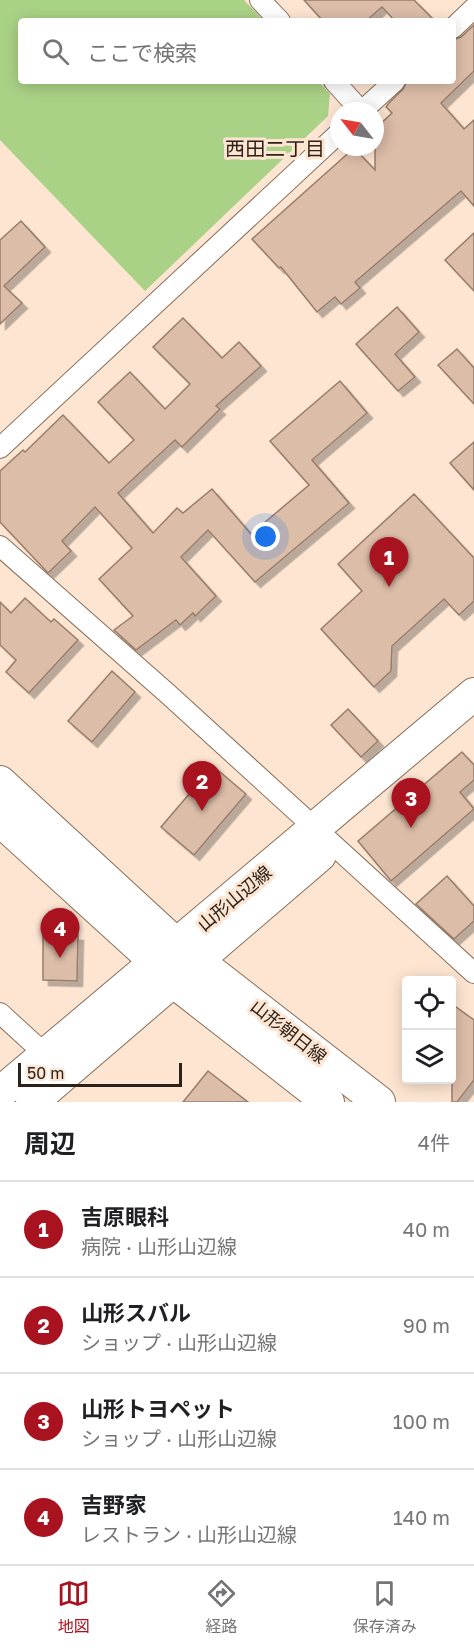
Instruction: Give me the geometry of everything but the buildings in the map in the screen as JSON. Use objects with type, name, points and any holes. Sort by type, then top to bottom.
[{"type":"main road","name":"山形山辺線","points":[[323,838],[474,694]]},
{"type":"main road","name":"山形山辺線","points":[[176,962],[323,838],[474,720]]},
{"type":"main road","points":[[0,782],[176,962]]},
{"type":"main road","points":[[0,819],[176,962]]},
{"type":"main road","points":[[0,1094],[47,1056],[176,962]]},
{"type":"main road","points":[[32,1102],[176,962]]},
{"type":"main road","name":"山形朝日線","points":[[176,962],[328,1102]]},
{"type":"main road","name":"山形朝日線","points":[[176,962],[379,1102]]},
{"type":"street","points":[[261,0],[277,18]]},
{"type":"street","points":[[456,25],[474,8]]},
{"type":"street","points":[[337,84],[354,102]]},
{"type":"street","points":[[372,102],[392,84]]},
{"type":"street","points":[[0,448],[330,141]]},
{"type":"street","points":[[0,546],[474,974]]},
{"type":"street","points":[[0,1013],[47,1056]]},
{"type":"green space","points":[[0,0],[244,0],[261,18],[18,18],[18,84],[321,84],[330,94],[328,116],[145,291],[0,140]]},
{"type":"place","name":"吉原眼科","points":[[389,587]]},
{"type":"place","name":"山形スバル","points":[[202,811]]},
{"type":"place","name":"山形トヨペット","points":[[411,828]]},
{"type":"place","name":"吉野家","points":[[60,958]]},
{"type":"district","name":"西田二丁目","points":[[275,148]]}]
